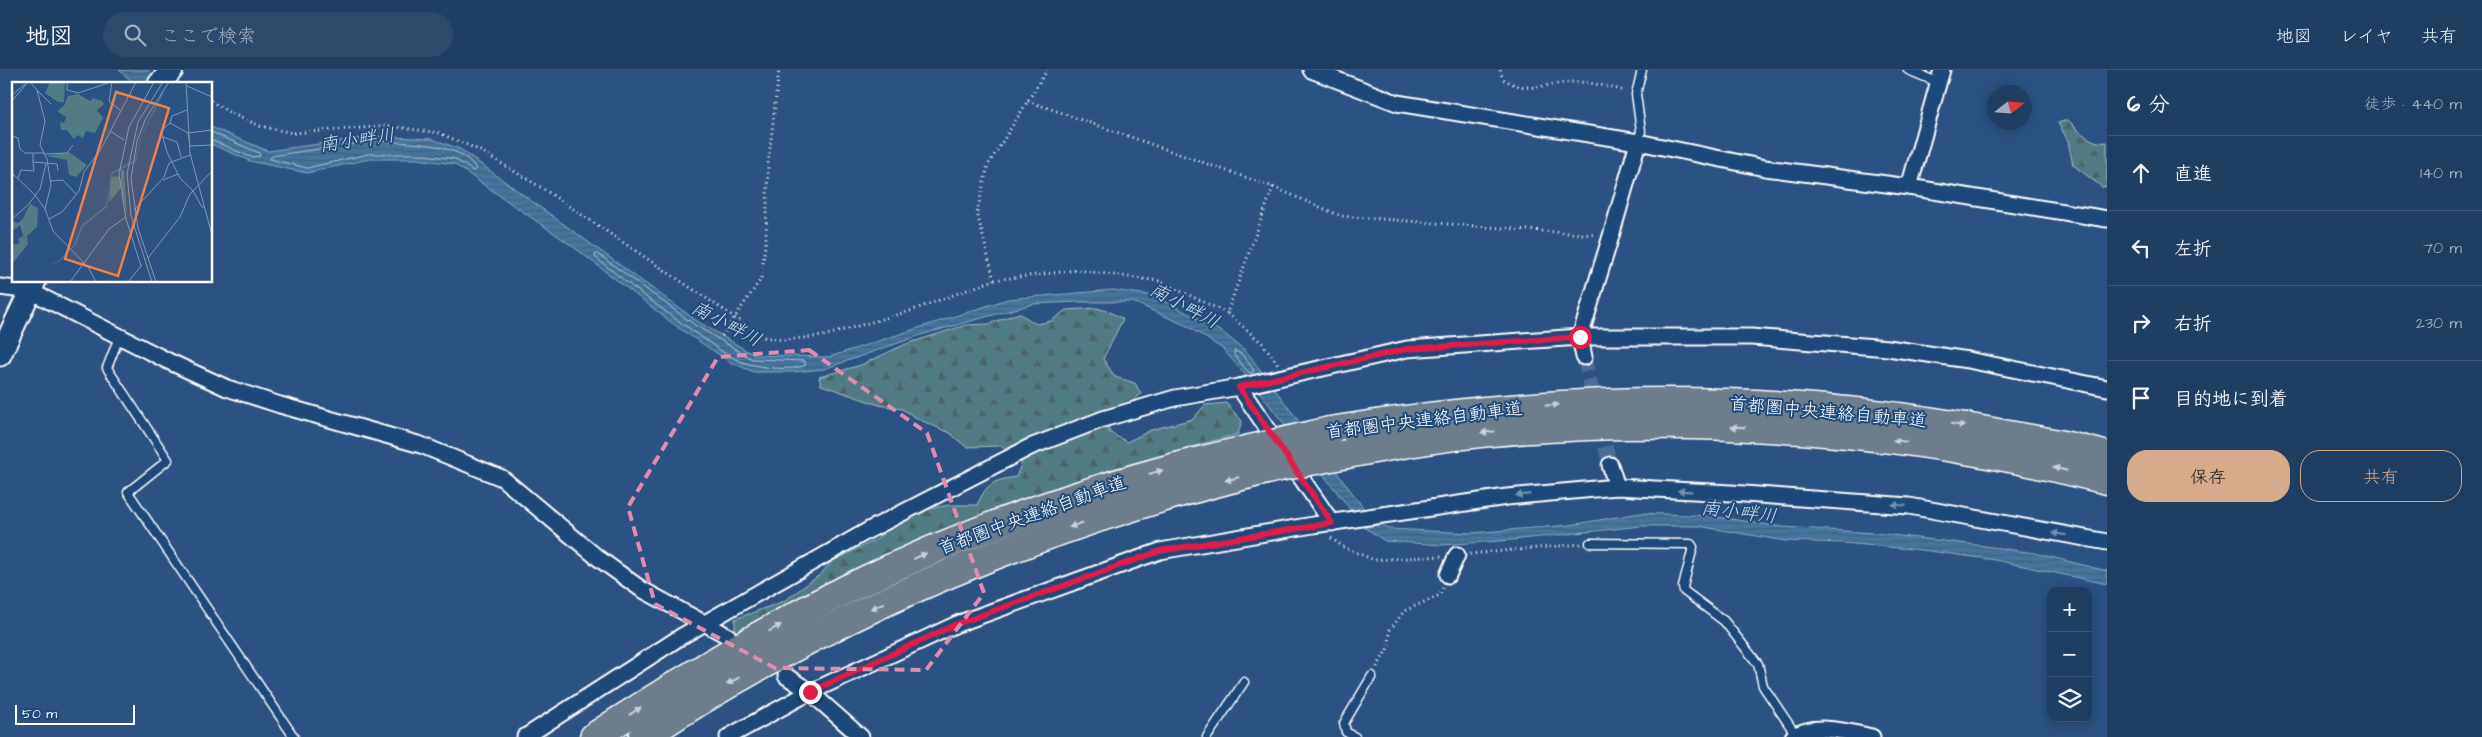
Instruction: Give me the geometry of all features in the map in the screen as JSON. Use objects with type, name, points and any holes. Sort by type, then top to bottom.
[{"type":"highway","name":"首都圏中央連絡自動車道","points":[[643,737],[733,681],[797,645],[950,573],[1122,509],[1198,486],[1330,431],[1489,409],[1585,403],[1744,403],[1830,408],[1910,416],[2107,456]]},
{"type":"highway","name":"首都圏中央連絡自動車道","points":[[594,737],[719,659],[851,587],[936,549],[1028,512],[1190,462],[1347,454],[1491,432],[1661,425],[1832,432],[1908,442],[2036,464],[2107,480]]},
{"type":"main road","points":[[161,82],[172,70]]},
{"type":"main road","points":[[0,355],[32,286]]},
{"type":"street","points":[[1311,70],[1397,103],[1638,142],[1765,168],[1909,187],[2107,219]]},
{"type":"street","points":[[1909,187],[1940,76]]},
{"type":"street","points":[[1584,357],[1580,337],[1638,142]]},
{"type":"street","points":[[0,287],[32,286],[120,337],[227,388],[421,445],[502,478],[598,558],[641,589],[728,636]]},
{"type":"street","points":[[525,737],[682,636],[869,530],[1030,447],[1103,419],[1174,398],[1239,387],[1407,349],[1580,337],[1751,337],[1888,348],[1968,360],[2107,388]]},
{"type":"street","points":[[1239,387],[1332,523]]},
{"type":"street","points":[[1610,464],[1617,487]]},
{"type":"street","points":[[728,737],[810,692],[957,624],[1160,551],[1506,497],[1617,487],[1909,506],[2107,542]]},
{"type":"street","points":[[1448,576],[1457,555]]},
{"type":"street","points":[[786,676],[810,692],[861,737]]},
{"type":"street","points":[[1794,736],[1809,730],[1844,731],[1872,737]]},
{"type":"lane","points":[[1638,142],[1641,130],[1636,94],[1642,70]]},
{"type":"lane","points":[[1908,70],[1940,76]]},
{"type":"lane","points":[[120,337],[107,368],[168,460],[128,492],[294,737]]},
{"type":"lane","points":[[1590,543],[1691,544],[1693,547],[1683,586],[1684,591],[1724,621],[1758,664],[1763,686],[1794,736]]},
{"type":"lane","points":[[1355,737],[1346,732],[1344,723],[1372,676]]},
{"type":"lane","points":[[1207,737],[1244,682]]},
{"type":"path","points":[[722,336],[760,279],[766,238],[768,165],[779,70]]},
{"type":"path","points":[[994,280],[977,213],[988,165],[1047,70]]},
{"type":"path","points":[[1500,70],[1503,79],[1515,86],[1539,88],[1578,82],[1636,94]]},
{"type":"path","points":[[212,101],[230,114],[260,126],[293,133],[389,126],[439,133],[479,150],[542,188],[764,337],[783,340],[823,336],[910,311],[994,280],[1077,270],[1159,281],[1227,313],[1262,343],[1287,375]]},
{"type":"path","points":[[1028,101],[1273,187],[1341,216],[1611,236]]},
{"type":"path","points":[[1227,313],[1273,187]]},
{"type":"path","points":[[1372,676],[1389,646],[1390,630],[1404,611],[1440,595],[1448,576]]},
{"type":"highlighted area","points":[[809,350],[927,433],[984,593],[926,670],[775,668],[655,604],[628,507],[718,357]]},
{"type":"green space","points":[[2068,120],[2090,139],[2107,142],[2107,186],[2102,187],[2073,165],[2068,141],[2058,123]]},
{"type":"green space","points":[[1097,308],[1123,319],[1103,359],[1115,377],[1135,383],[1141,394],[1129,404],[1109,409],[1109,432],[1127,442],[1151,430],[1193,419],[1205,405],[1226,403],[1242,421],[1238,434],[1112,469],[1069,485],[757,634],[735,631],[735,619],[784,601],[821,574],[831,562],[877,539],[889,528],[928,509],[949,505],[977,505],[984,491],[992,484],[1016,477],[1022,462],[1001,446],[966,447],[950,433],[920,420],[902,409],[879,405],[821,385],[819,377],[861,365],[906,344],[966,325],[988,324],[1019,313],[1036,324],[1051,321],[1066,310]]},
{"type":"water","points":[[119,70],[148,70],[159,82],[133,82]]},
{"type":"water","name":"南小畔川","points":[[212,127],[268,151],[376,136],[432,139],[460,149],[697,321],[754,355],[829,357],[1008,299],[1113,290],[1156,296],[1222,332],[1247,352],[1368,514],[1389,529],[1471,533],[1570,525],[1640,513],[1710,516],[1783,527],[1875,533],[2035,553],[2107,571],[2107,584],[1995,560],[1922,550],[1843,543],[1785,541],[1698,526],[1642,526],[1512,540],[1442,545],[1385,541],[1364,527],[1257,389],[1223,349],[1187,326],[1133,302],[1033,304],[924,334],[824,369],[793,372],[754,372],[732,363],[680,329],[571,245],[454,164],[417,159],[369,159],[307,173],[250,161],[212,144]]},
{"type":"tunnel","points":[[1584,357],[1610,465]]},
{"type":"route","points":[[810,692],[957,624],[1160,551],[1332,523],[1239,387],[1407,349],[1580,337]]}]
